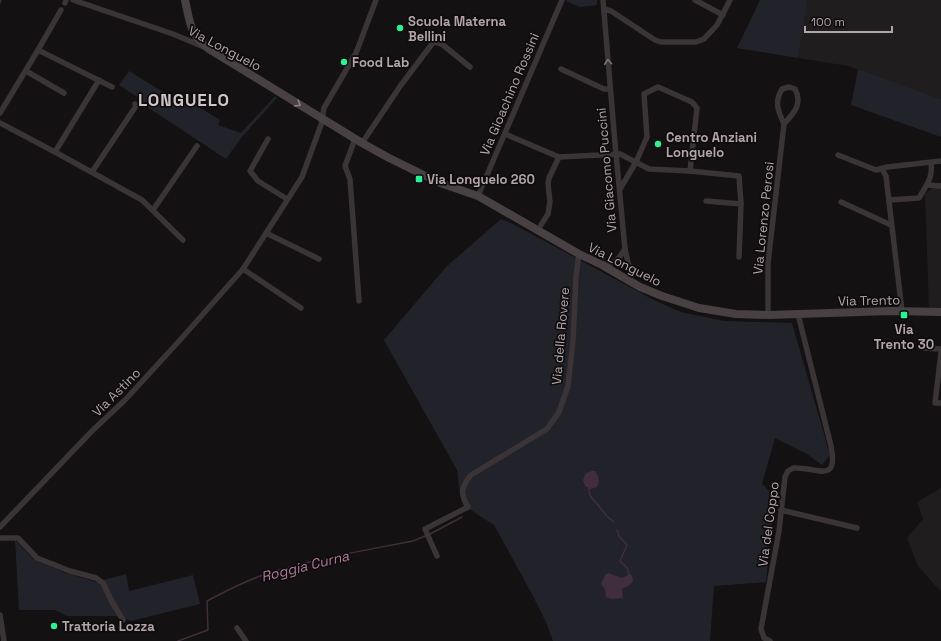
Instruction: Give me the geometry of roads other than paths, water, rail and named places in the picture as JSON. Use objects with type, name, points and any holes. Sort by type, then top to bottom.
[{"type":"street","name":"Via Longuelo","points":[[73,0],[172,34],[209,50],[358,141],[434,180],[478,196],[640,287],[699,308],[736,314],[798,314]]},
{"type":"street","points":[[185,0],[190,23],[196,39],[209,50]]},
{"type":"street","name":"Via Astino","points":[[0,527],[92,431],[126,399],[243,269],[302,177],[322,119],[324,108],[356,53],[376,0]]},
{"type":"street","name":"Via Gioachino Rossini","points":[[478,196],[562,0]]},
{"type":"street","name":"Via Giacomo Puccini","points":[[603,0],[625,249],[631,276],[640,287]]},
{"type":"street","points":[[695,0],[723,14]]},
{"type":"street","points":[[604,9],[611,11],[655,40],[661,42],[696,42],[704,39],[717,25],[730,0]]},
{"type":"street","points":[[0,113],[26,71],[60,10]]},
{"type":"street","points":[[172,34],[185,37],[189,35],[190,23]]},
{"type":"street","points":[[359,301],[350,179],[345,166],[358,141],[432,44],[435,42],[441,44],[470,67]]},
{"type":"street","points":[[38,50],[112,87]]},
{"type":"street","name":"Via Giacomo Puccini","points":[[561,69],[604,89],[610,89]]},
{"type":"street","points":[[26,71],[64,93]]},
{"type":"street","points":[[55,152],[99,80]]},
{"type":"street","points":[[620,189],[636,162],[647,137],[644,94],[658,88],[692,102],[697,108],[690,171]]},
{"type":"street","name":"Via Lorenzo Perosi","points":[[768,315],[768,263],[784,124],[777,108],[779,94],[782,89],[795,89],[798,96],[796,111],[784,124]]},
{"type":"street","points":[[92,172],[135,105]]},
{"type":"street","points":[[0,124],[55,152],[142,200],[183,240]]},
{"type":"street","points":[[505,134],[559,157],[620,154],[649,169],[739,176],[741,204],[739,257]]},
{"type":"street","points":[[268,139],[250,170],[258,182],[287,199]]},
{"type":"street","points":[[153,210],[197,146]]},
{"type":"street","points":[[838,156],[876,170],[887,167],[941,161]]},
{"type":"street","points":[[542,225],[548,214],[550,202],[548,184],[549,178],[559,157]]},
{"type":"street","points":[[889,200],[919,198],[928,185],[932,169],[931,162]]},
{"type":"street","points":[[882,169],[886,176],[902,311]]},
{"type":"street","points":[[928,185],[941,186]]},
{"type":"street","points":[[706,200],[741,204]]},
{"type":"street","points":[[841,202],[892,225]]},
{"type":"street","points":[[266,233],[319,259]]},
{"type":"street","name":"Via Longuelo","points":[[562,244],[610,263],[631,276]]},
{"type":"street","name":"Via Giacomo Puccini","points":[[610,263],[620,259],[625,249]]},
{"type":"street","name":"Via della Rovere","points":[[437,556],[425,529],[468,507],[462,493],[464,484],[471,475],[547,430],[559,412],[568,386],[573,341],[576,276],[579,254]]},
{"type":"street","points":[[591,260],[604,264],[610,263]]},
{"type":"street","points":[[243,269],[300,308]]},
{"type":"street","name":"Via Trento","points":[[798,314],[902,311],[941,312]]},
{"type":"street","name":"Via del Coppo","points":[[767,639],[761,631],[762,622],[779,531],[783,488],[786,476],[793,468],[823,472],[830,468],[833,461],[831,446],[798,314]]},
{"type":"street","points":[[921,348],[941,349]]},
{"type":"street","points":[[938,403],[941,353]]},
{"type":"street","points":[[781,510],[857,528]]},
{"type":"street","points":[[0,538],[18,538],[37,558],[70,571],[96,578],[103,583],[123,620]]},
{"type":"street","points":[[0,615],[4,641]]},
{"type":"street","points":[[237,628],[246,641]]},
{"type":"waterway","points":[[589,488],[591,497],[614,522]]},
{"type":"waterway","name":"Roggia Curna","points":[[178,641],[208,630],[207,601],[247,581],[272,572],[307,563],[413,541],[462,517]]},
{"type":"waterway","points":[[617,530],[619,536],[627,545],[620,561],[627,568],[629,574]]},
{"type":"place","name":"Scuola Materna Bellini","points":[[400,28]]},
{"type":"place","name":"Food Lab","points":[[344,62]]},
{"type":"place","name":"Centro Anziani Longuelo","points":[[658,144]]},
{"type":"place","name":"Via Longuelo 260","points":[[419,179]]},
{"type":"place","name":"Via Trento 30","points":[[904,315]]},
{"type":"place","name":"Trattoria Lozza","points":[[54,626]]},
{"type":"district","name":"LONGUELO","points":[[184,100]]}]
